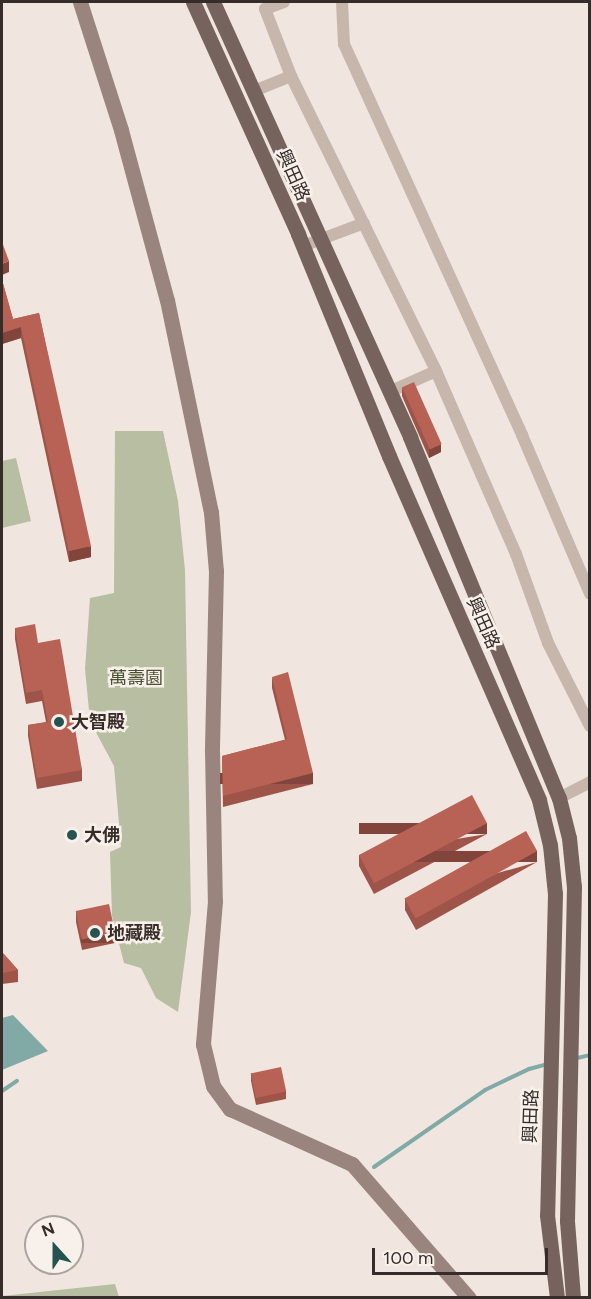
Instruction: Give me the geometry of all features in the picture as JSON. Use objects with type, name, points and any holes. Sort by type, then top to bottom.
[{"type":"main road","name":"興田路","points":[[193,2],[303,246],[429,549],[539,801],[550,845],[556,958],[547,1215],[557,1298]]},
{"type":"main road","name":"興田路","points":[[213,2],[389,392],[559,798],[569,838],[574,887],[567,1221],[573,1298]]},
{"type":"main road","points":[[357,379],[378,368]]},
{"type":"main road","points":[[429,549],[452,538]]},
{"type":"street","points":[[80,2],[121,130],[167,300],[202,458],[216,571],[212,751],[215,902],[203,1044],[213,1086],[230,1109],[352,1164],[469,1298]]},
{"type":"street","points":[[284,2],[265,9],[291,76],[436,371],[516,554],[548,643],[590,726]]},
{"type":"street","points":[[342,2],[344,44],[522,435],[590,594]]},
{"type":"street","points":[[254,91],[291,76]]},
{"type":"street","points":[[303,246],[364,223]]},
{"type":"street","points":[[389,392],[436,371]]},
{"type":"street","points":[[559,798],[590,782]]},
{"type":"green space","name":"萬壽園","points":[[115,431],[163,431],[178,501],[185,570],[191,912],[178,1012],[156,998],[141,968],[124,963],[112,916],[110,852],[121,847],[114,766],[90,721],[85,669],[90,598],[114,593]]},
{"type":"green space","points":[[16,458],[31,521],[2,528],[2,461]]},
{"type":"green space","points":[[115,1284],[119,1297],[2,1297],[2,1296]]},
{"type":"water","points":[[13,1015],[48,1051],[2,1070],[2,1018]]},
{"type":"building","points":[[2,242],[9,261],[2,264]]},
{"type":"building","points":[[2,280],[13,319],[39,313],[91,546],[69,551],[21,327],[2,333]]},
{"type":"building","points":[[414,382],[442,444],[430,449],[402,387]]},
{"type":"building","name":"大智殿","points":[[35,624],[38,643],[60,639],[82,770],[37,778],[28,725],[48,722],[42,690],[26,693],[15,628]]},
{"type":"building","points":[[288,672],[313,773],[223,796],[222,756],[287,739],[272,677]]},
{"type":"building","points":[[472,795],[487,823],[374,883],[359,855]]},
{"type":"building","points":[[526,831],[537,851],[416,919],[404,898]]},
{"type":"building","points":[[109,904],[115,932],[82,939],[76,911]]},
{"type":"building","points":[[2,952],[18,970],[2,973]]},
{"type":"building","points":[[281,1067],[286,1091],[256,1098],[251,1073]]},
{"type":"waterway","points":[[573,1059],[590,1055]]},
{"type":"waterway","points":[[374,1167],[485,1090],[529,1069],[548,1064]]},
{"type":"waterway","points":[[2,1091],[17,1081]]},
{"type":"place","name":"大智殿","points":[[59,722]]},
{"type":"place","name":"大佛","points":[[72,835]]},
{"type":"place","name":"地藏殿","points":[[95,933]]}]
